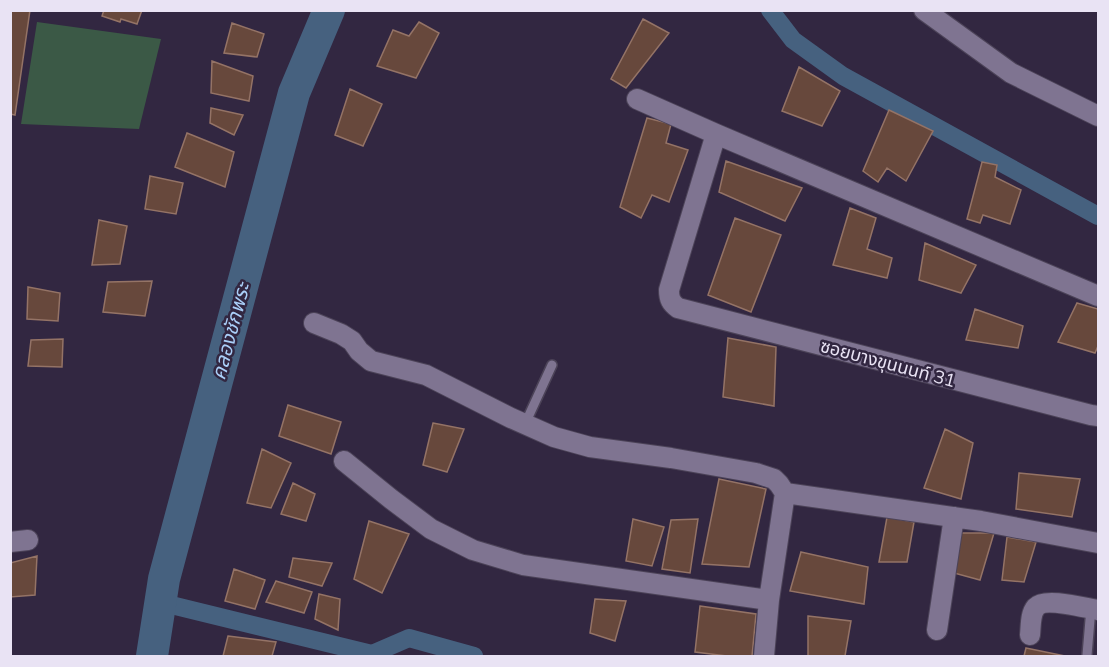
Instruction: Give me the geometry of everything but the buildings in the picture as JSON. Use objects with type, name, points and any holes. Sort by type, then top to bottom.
[{"type":"street","points":[[924,10],[1011,73],[1098,116]]},
{"type":"street","points":[[637,99],[1098,296]]},
{"type":"street","name":"ซอยบางขุนนนท์ 31","points":[[716,134],[669,290],[669,297],[678,308],[1098,416]]},
{"type":"street","points":[[314,323],[352,341],[359,351],[371,361],[426,375],[554,437],[590,447],[671,458],[756,473],[774,479],[785,494],[769,600],[764,657]]},
{"type":"street","points":[[344,461],[431,529],[473,549],[523,565],[769,600]]},
{"type":"street","points":[[785,494],[954,517],[1098,543]]},
{"type":"street","points":[[938,630],[954,517]]},
{"type":"street","points":[[1030,635],[1032,613],[1041,603],[1050,602],[1095,609]]},
{"type":"lane","points":[[525,424],[552,365]]},
{"type":"lane","points":[[1087,655],[1095,609]]},
{"type":"green space","points":[[37,22],[161,39],[139,129],[21,124]]},
{"type":"waterway","name":"คลองชักพระ","points":[[152,656],[164,579],[294,93],[329,10]]},
{"type":"waterway","points":[[770,10],[793,40],[843,76],[1098,216]]},
{"type":"waterway","points":[[159,602],[372,654],[409,638],[474,656]]}]
